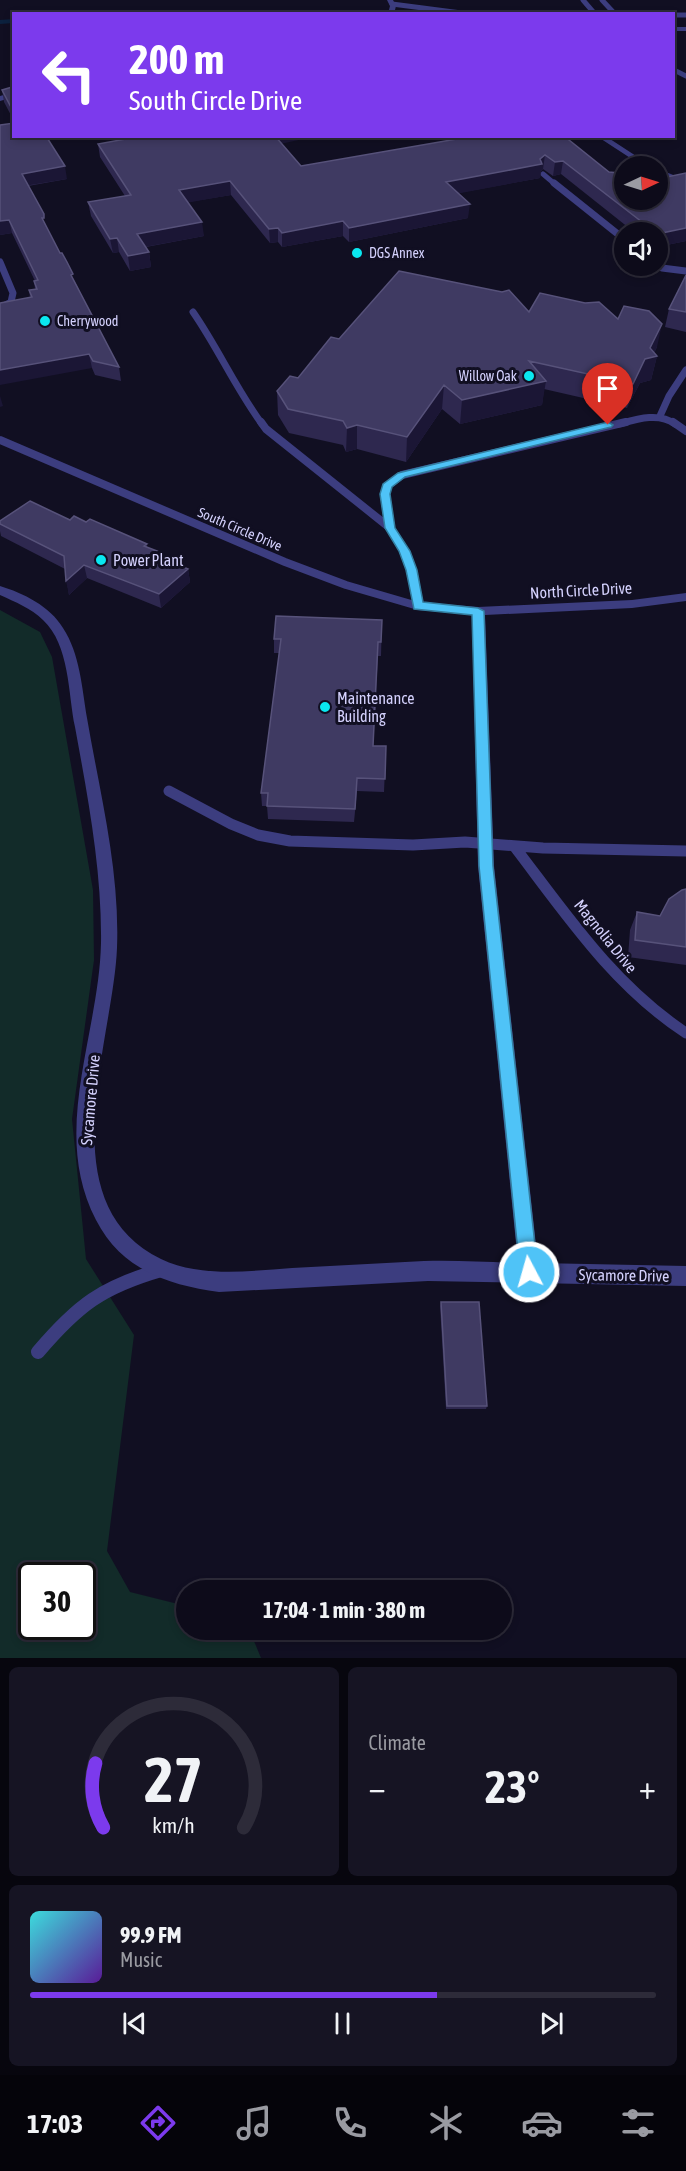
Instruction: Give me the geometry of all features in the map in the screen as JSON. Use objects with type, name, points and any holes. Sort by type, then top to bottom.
[{"type":"street","name":"Sycamore Drive","points":[[0,590],[35,607],[59,630],[74,685],[98,828],[106,891],[108,946],[106,977],[88,1096],[85,1159],[90,1188],[99,1211],[135,1257],[161,1270],[187,1279],[219,1281],[428,1271],[686,1276]]},
{"type":"street","name":"North Circle Drive","points":[[478,611],[632,604],[686,597]]},
{"type":"street","points":[[478,611],[485,843],[529,1272]]},
{"type":"lane","points":[[583,0],[593,12]]},
{"type":"lane","points":[[602,0],[613,12]]},
{"type":"lane","points":[[391,2],[421,1]]},
{"type":"lane","points":[[391,2],[455,12]]},
{"type":"lane","points":[[428,2],[461,12]]},
{"type":"lane","points":[[605,138],[631,156]]},
{"type":"lane","points":[[543,174],[614,231]]},
{"type":"lane","points":[[668,176],[686,183]]},
{"type":"lane","points":[[0,262],[13,293],[11,302],[0,308]]},
{"type":"lane","points":[[668,269],[686,271]]},
{"type":"lane","points":[[193,312],[220,354],[248,405],[266,429],[390,528],[405,551],[412,570],[418,606]]},
{"type":"lane","points":[[660,416],[669,396],[686,370]]},
{"type":"lane","points":[[390,528],[385,494],[387,486],[402,475],[648,417],[660,416],[676,423],[686,431]]},
{"type":"lane","name":"South Circle Drive","points":[[0,440],[285,562],[346,585],[418,606],[478,611]]},
{"type":"lane","points":[[169,791],[231,824],[268,837],[333,843],[413,845],[465,842],[514,846],[686,850]]},
{"type":"lane","name":"Magnolia Drive","points":[[514,846],[617,977],[653,1012],[686,1033]]},
{"type":"lane","points":[[38,1352],[68,1316],[88,1299],[125,1280],[161,1270]]},
{"type":"green space","points":[[0,610],[40,632],[52,657],[93,890],[94,960],[72,1119],[86,1259],[134,1335],[107,1551],[130,1592],[176,1604],[176,1640],[254,1640],[261,1658],[0,1658]]},
{"type":"building","points":[[12,87],[12,109],[2,90]]},
{"type":"building","points":[[12,123],[12,138],[47,138],[65,166],[22,174],[44,214],[42,218],[67,262],[73,274],[71,275],[119,367],[93,361],[89,354],[0,370],[0,303],[32,297],[29,290],[37,289],[34,281],[38,280],[9,220],[0,221],[0,125]]},
{"type":"building","points":[[131,138],[277,138],[301,166],[462,138],[566,138],[609,172],[614,172],[614,200],[563,161],[555,162],[545,155],[540,159],[542,164],[446,182],[470,204],[349,228],[343,221],[282,233],[278,228],[269,229],[230,181],[179,190],[202,222],[137,234],[149,252],[128,256],[117,238],[110,239],[88,202],[131,195],[98,144]]},
{"type":"building","points":[[686,173],[686,228],[668,232],[668,222],[642,222],[626,210],[668,210],[668,177]]},
{"type":"building","name":"Willow Oak","points":[[399,271],[502,292],[509,290],[529,312],[540,293],[585,303],[599,302],[618,319],[624,306],[649,311],[662,324],[650,348],[657,356],[645,359],[633,384],[529,361],[546,381],[462,400],[444,385],[407,437],[357,425],[347,428],[343,421],[288,409],[277,391],[290,376],[298,378],[331,337],[339,339]]},
{"type":"building","points":[[686,275],[686,312],[669,309]]},
{"type":"building","name":"Power Plant","points":[[30,501],[70,520],[74,516],[86,522],[90,519],[147,544],[144,546],[157,551],[153,554],[188,569],[159,594],[84,565],[66,581],[64,556],[0,524],[0,521]]},
{"type":"building","name":"Maintenance Building","points":[[276,616],[382,620],[381,642],[378,642],[373,746],[386,746],[385,779],[357,778],[355,809],[267,806],[268,793],[261,793],[281,639],[274,639]]},
{"type":"building","points":[[686,889],[686,947],[635,940],[637,912],[660,916],[669,899]]},
{"type":"building","points":[[441,1302],[479,1302],[487,1406],[447,1406]]},
{"type":"waterway","points":[[0,22],[12,21]]},
{"type":"place","name":"DGS Annex","points":[[357,253]]},
{"type":"place","name":"Cherrywood","points":[[45,321]]},
{"type":"place","name":"Willow Oak","points":[[529,376]]},
{"type":"place","name":"Power Plant","points":[[101,560]]},
{"type":"place","name":"Maintenance Building","points":[[325,707]]},
{"type":"route","points":[[529,1272],[486,866],[478,611],[418,606],[416,583],[412,570],[405,551],[390,528],[385,494],[392,480],[402,475],[608,425]]}]
